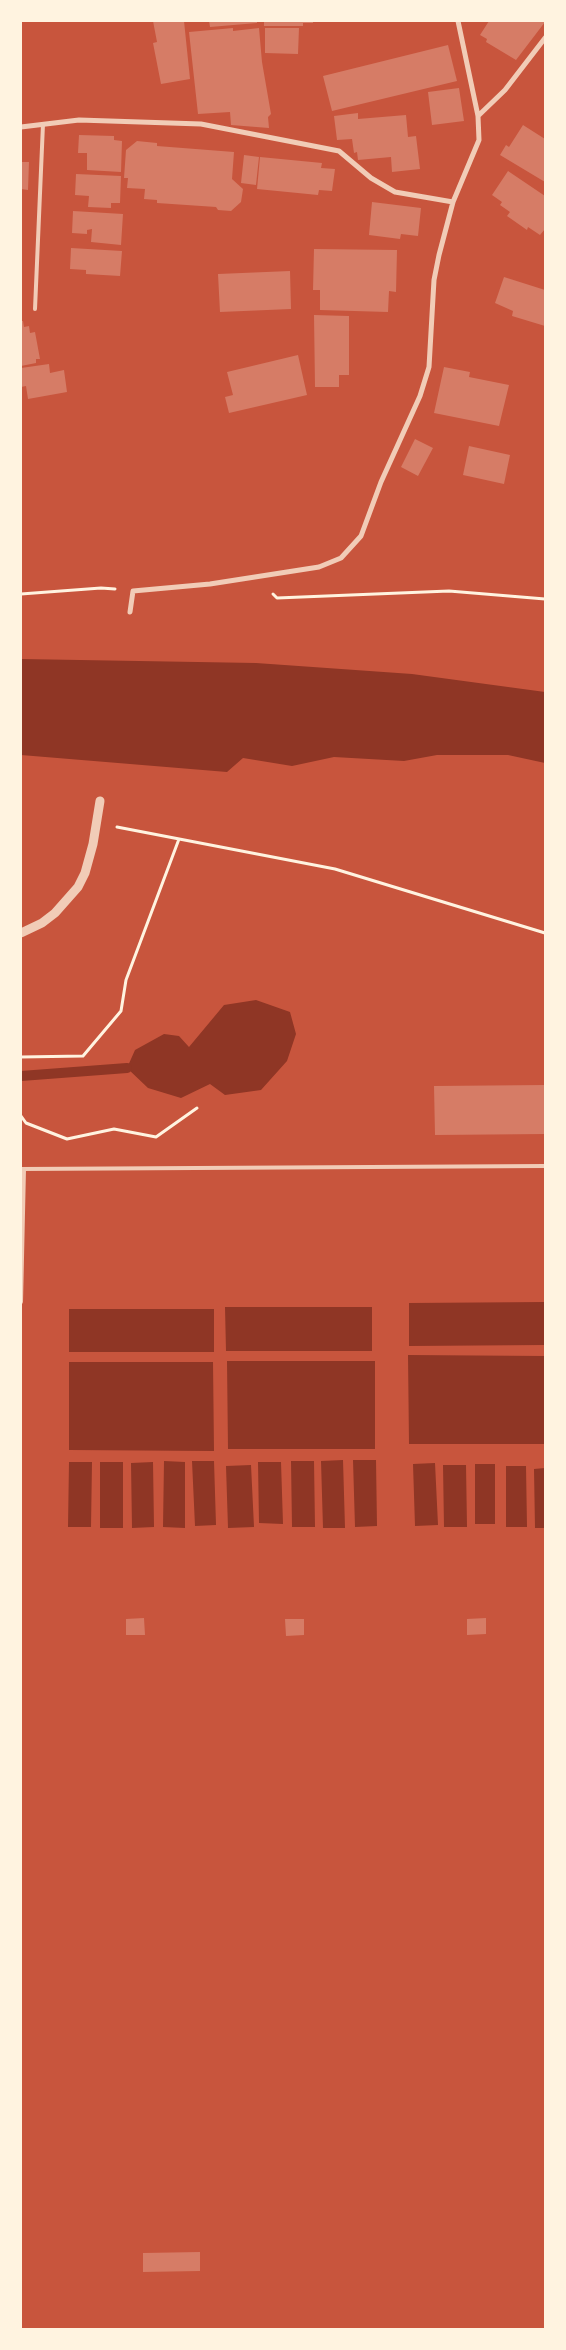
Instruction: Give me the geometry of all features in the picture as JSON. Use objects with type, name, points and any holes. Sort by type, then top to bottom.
[{"type":"street","points":[[130,612],[133,590],[210,584],[330,564],[341,558],[361,536],[381,482],[420,396],[429,367],[434,280],[453,202],[479,140],[478,116],[458,21]]},
{"type":"street","points":[[478,116],[504,90],[545,38]]},
{"type":"street","points":[[21,127],[79,120],[201,124],[339,152],[370,178],[395,192],[453,202]]},
{"type":"street","points":[[21,933],[42,923],[55,913],[78,887],[85,873],[97,823],[100,801]]},
{"type":"lane","points":[[35,309],[43,124]]},
{"type":"lane","points":[[21,1302],[22,1169],[545,1166]]},
{"type":"path","points":[[254,577],[277,598],[449,591],[545,599]]},
{"type":"path","points":[[21,594],[101,588],[133,590]]},
{"type":"path","points":[[97,823],[335,869],[545,933]]},
{"type":"path","points":[[21,1057],[83,1056],[121,1011],[126,980],[179,839]]},
{"type":"path","points":[[21,1116],[26,1123],[67,1139],[114,1129],[156,1136],[197,1108]]},
{"type":"shaded area","points":[[21,659],[256,663],[412,674],[545,692],[545,763],[508,755],[437,755],[404,761],[334,757],[292,766],[243,758],[227,772],[21,755]]},
{"type":"shaded area","points":[[256,1000],[290,1012],[296,1034],[287,1061],[261,1090],[225,1095],[210,1084],[181,1098],[148,1088],[127,1068],[135,1050],[164,1034],[179,1036],[189,1047],[224,1005]]},
{"type":"shaded area","points":[[545,1302],[545,1345],[409,1346],[409,1303]]},
{"type":"shaded area","points":[[225,1307],[372,1307],[372,1351],[226,1351]]},
{"type":"shaded area","points":[[69,1309],[214,1309],[214,1352],[69,1352]]},
{"type":"shaded area","points":[[408,1355],[545,1356],[545,1444],[409,1444]]},
{"type":"shaded area","points":[[227,1361],[375,1361],[375,1449],[228,1449]]},
{"type":"shaded area","points":[[69,1362],[213,1362],[214,1451],[69,1450]]},
{"type":"shaded area","points":[[343,1460],[345,1528],[323,1528],[321,1461]]},
{"type":"shaded area","points":[[353,1460],[376,1460],[377,1526],[355,1527]]},
{"type":"shaded area","points":[[164,1461],[185,1462],[185,1528],[163,1527]]},
{"type":"shaded area","points":[[192,1461],[214,1461],[216,1525],[195,1526]]},
{"type":"shaded area","points":[[291,1461],[314,1461],[315,1527],[292,1527]]},
{"type":"shaded area","points":[[69,1462],[92,1462],[91,1527],[68,1527]]},
{"type":"shaded area","points":[[100,1462],[123,1462],[123,1528],[100,1528]]},
{"type":"shaded area","points":[[153,1462],[154,1527],[132,1528],[131,1463]]},
{"type":"shaded area","points":[[258,1462],[281,1462],[283,1524],[259,1523]]},
{"type":"shaded area","points":[[435,1463],[438,1525],[415,1526],[413,1464]]},
{"type":"shaded area","points":[[475,1464],[495,1464],[495,1524],[475,1524]]},
{"type":"shaded area","points":[[251,1465],[254,1527],[228,1528],[226,1466]]},
{"type":"shaded area","points":[[443,1465],[466,1465],[467,1527],[444,1527]]},
{"type":"shaded area","points":[[506,1466],[526,1466],[527,1527],[506,1527]]},
{"type":"shaded area","points":[[545,1468],[545,1528],[535,1528],[534,1469]]},
{"type":"building","points":[[153,21],[184,21],[190,79],[161,84],[153,43],[157,42]]},
{"type":"building","points":[[209,21],[257,21],[257,23],[210,27]]},
{"type":"building","points":[[264,21],[313,21],[313,23],[303,23],[303,26],[264,26]]},
{"type":"building","points":[[489,21],[545,22],[516,60],[486,42],[487,39],[480,35]]},
{"type":"building","points":[[233,28],[233,31],[259,28],[262,62],[271,114],[268,117],[269,128],[231,125],[230,112],[198,114],[189,32]]},
{"type":"building","points":[[265,28],[299,28],[298,54],[265,53]]},
{"type":"building","points":[[448,45],[457,81],[332,111],[323,76]]},
{"type":"building","points":[[459,88],[464,121],[432,125],[428,92]]},
{"type":"building","points":[[358,113],[358,119],[406,115],[408,137],[416,136],[420,169],[392,172],[391,157],[358,160],[357,152],[354,153],[352,139],[337,140],[334,116]]},
{"type":"building","points":[[523,125],[545,139],[545,182],[500,155],[506,145],[509,147]]},
{"type":"building","points":[[79,135],[114,136],[114,140],[122,141],[121,172],[87,170],[87,153],[78,153]]},
{"type":"building","points":[[137,141],[157,143],[157,146],[234,152],[232,179],[243,189],[241,202],[231,211],[218,210],[216,207],[157,203],[157,200],[144,199],[145,189],[127,188],[128,178],[124,178],[126,150]]},
{"type":"building","points":[[244,155],[259,157],[256,185],[241,183]]},
{"type":"building","points":[[260,157],[322,163],[321,168],[335,169],[332,191],[319,190],[318,195],[257,189]]},
{"type":"building","points":[[21,162],[29,162],[28,190],[21,189]]},
{"type":"building","points":[[508,171],[545,196],[545,229],[540,235],[528,227],[527,230],[507,216],[510,212],[500,205],[502,202],[492,195]]},
{"type":"building","points":[[76,174],[121,176],[120,203],[111,203],[111,208],[88,207],[89,196],[75,195]]},
{"type":"building","points":[[372,202],[421,208],[418,236],[401,234],[400,239],[369,235]]},
{"type":"building","points":[[73,211],[123,214],[121,245],[91,242],[92,229],[87,230],[87,234],[72,233]]},
{"type":"building","points":[[71,248],[122,251],[120,276],[86,274],[86,270],[70,269]]},
{"type":"building","points":[[314,249],[397,250],[396,292],[389,291],[388,312],[320,310],[320,290],[313,290]]},
{"type":"building","points":[[290,271],[291,309],[220,312],[218,274]]},
{"type":"building","points":[[504,277],[545,290],[545,326],[512,316],[513,311],[495,303]]},
{"type":"building","points":[[314,315],[349,316],[349,375],[339,375],[339,387],[315,387]]},
{"type":"building","points":[[21,321],[23,321],[24,327],[29,326],[30,333],[35,332],[40,359],[36,359],[36,363],[21,366]]},
{"type":"building","points":[[298,355],[307,395],[229,413],[225,397],[233,395],[227,372]]},
{"type":"building","points":[[49,364],[50,373],[64,370],[67,392],[28,399],[26,386],[21,387],[21,368]]},
{"type":"building","points":[[444,367],[470,372],[469,377],[509,385],[499,426],[434,413]]},
{"type":"building","points":[[415,439],[433,448],[418,476],[401,467]]},
{"type":"building","points":[[469,446],[510,455],[504,484],[463,475]]},
{"type":"building","points":[[545,1085],[545,1134],[435,1135],[434,1086]]},
{"type":"building","points":[[144,1618],[145,1635],[126,1635],[126,1619]]},
{"type":"building","points":[[486,1618],[486,1634],[467,1635],[467,1619]]},
{"type":"building","points":[[285,1619],[304,1619],[304,1635],[286,1636]]},
{"type":"building","points":[[200,2252],[200,2271],[143,2272],[143,2253]]},
{"type":"waterway","points":[[21,1076],[127,1068]]}]
